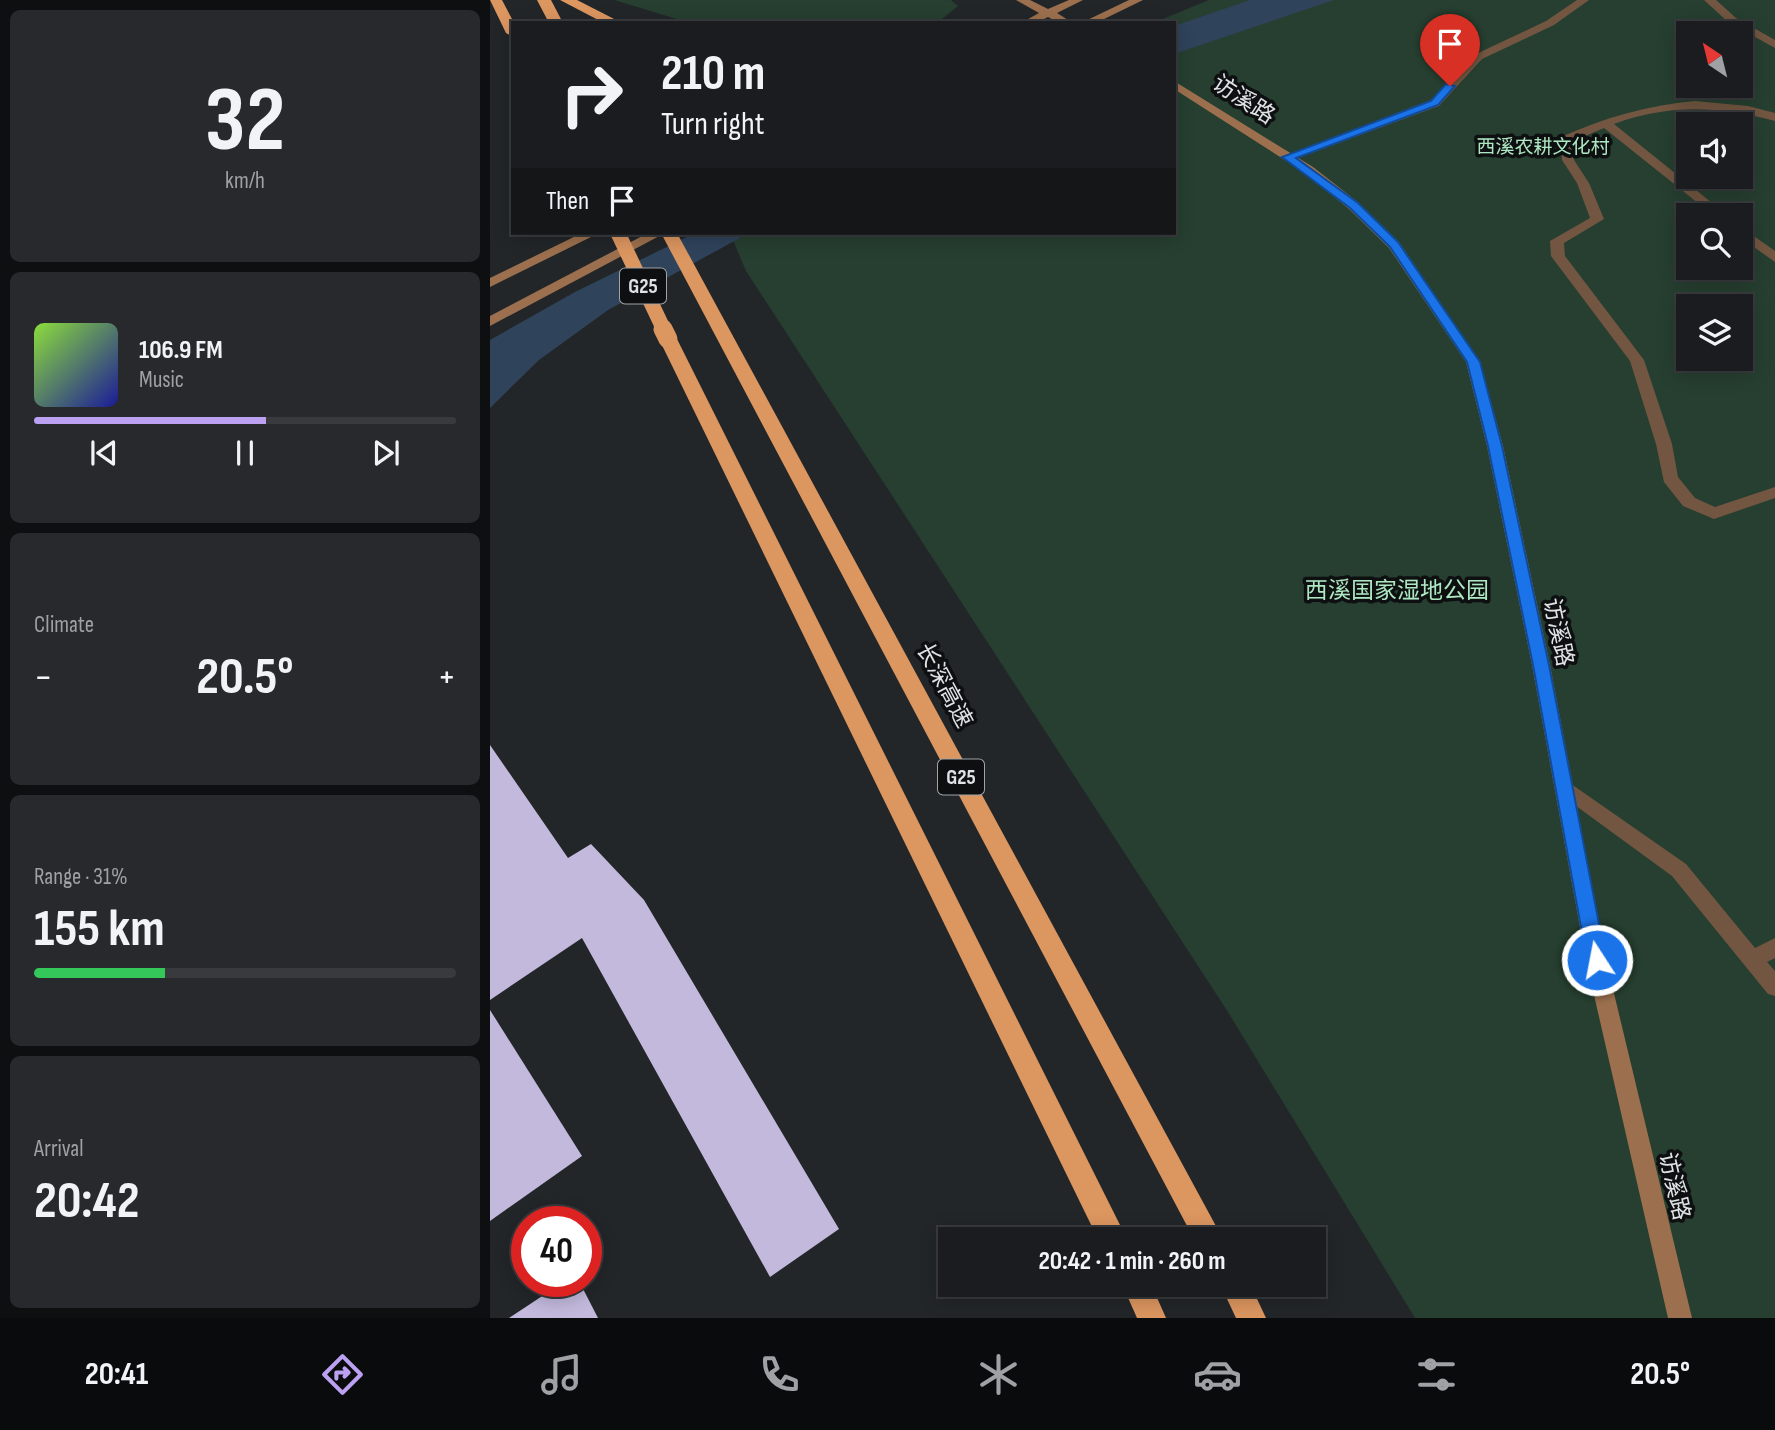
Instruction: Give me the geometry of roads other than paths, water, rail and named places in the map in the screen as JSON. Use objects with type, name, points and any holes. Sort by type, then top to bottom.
[{"type":"highway","points":[[495,0],[511,29]]},
{"type":"highway","points":[[544,0],[555,21]]},
{"type":"highway","points":[[567,0],[611,21]]},
{"type":"highway","name":"G25","points":[[619,235],[1107,1227]]},
{"type":"highway","name":"长深高速","points":[[670,235],[1203,1227]]},
{"type":"highway","points":[[1142,1297],[1152,1318]]},
{"type":"highway","points":[[1241,1297],[1252,1318]]},
{"type":"street","points":[[1021,0],[1064,21]]},
{"type":"street","points":[[1030,21],[1078,0]]},
{"type":"street","points":[[1091,21],[1138,0]]},
{"type":"street","name":"访溪路","points":[[1176,85],[1288,157],[1354,206],[1394,245],[1473,362],[1495,446],[1597,960],[1680,1318]]},
{"type":"street","points":[[490,283],[588,235]]},
{"type":"street","points":[[490,322],[654,235]]},
{"type":"lane","points":[[1288,157],[1434,103],[1478,57],[1550,23],[1584,0]]},
{"type":"lane","points":[[1709,0],[1732,20],[1775,45]]},
{"type":"lane","points":[[1775,117],[1736,106],[1701,104],[1658,108],[1605,123],[1565,140],[1568,160],[1583,183],[1597,219],[1556,242],[1558,256],[1637,360],[1664,444],[1670,478],[1689,502],[1713,513],[1775,492]]},
{"type":"lane","points":[[1605,123],[1706,203]]},
{"type":"lane","points":[[1753,241],[1775,258]]},
{"type":"lane","points":[[1564,787],[1679,870],[1775,987]]},
{"type":"lane","points":[[1753,960],[1775,947]]},
{"type":"water","points":[[1250,0],[1334,0],[1176,53],[1176,25]]},
{"type":"water","points":[[691,235],[745,235],[608,310],[539,360],[490,408],[490,340],[575,292]]},
{"type":"park label","name":"西溪农耕文化村","points":[[1543,146]]},
{"type":"park label","name":"西溪国家湿地公园","points":[[1397,590]]}]
